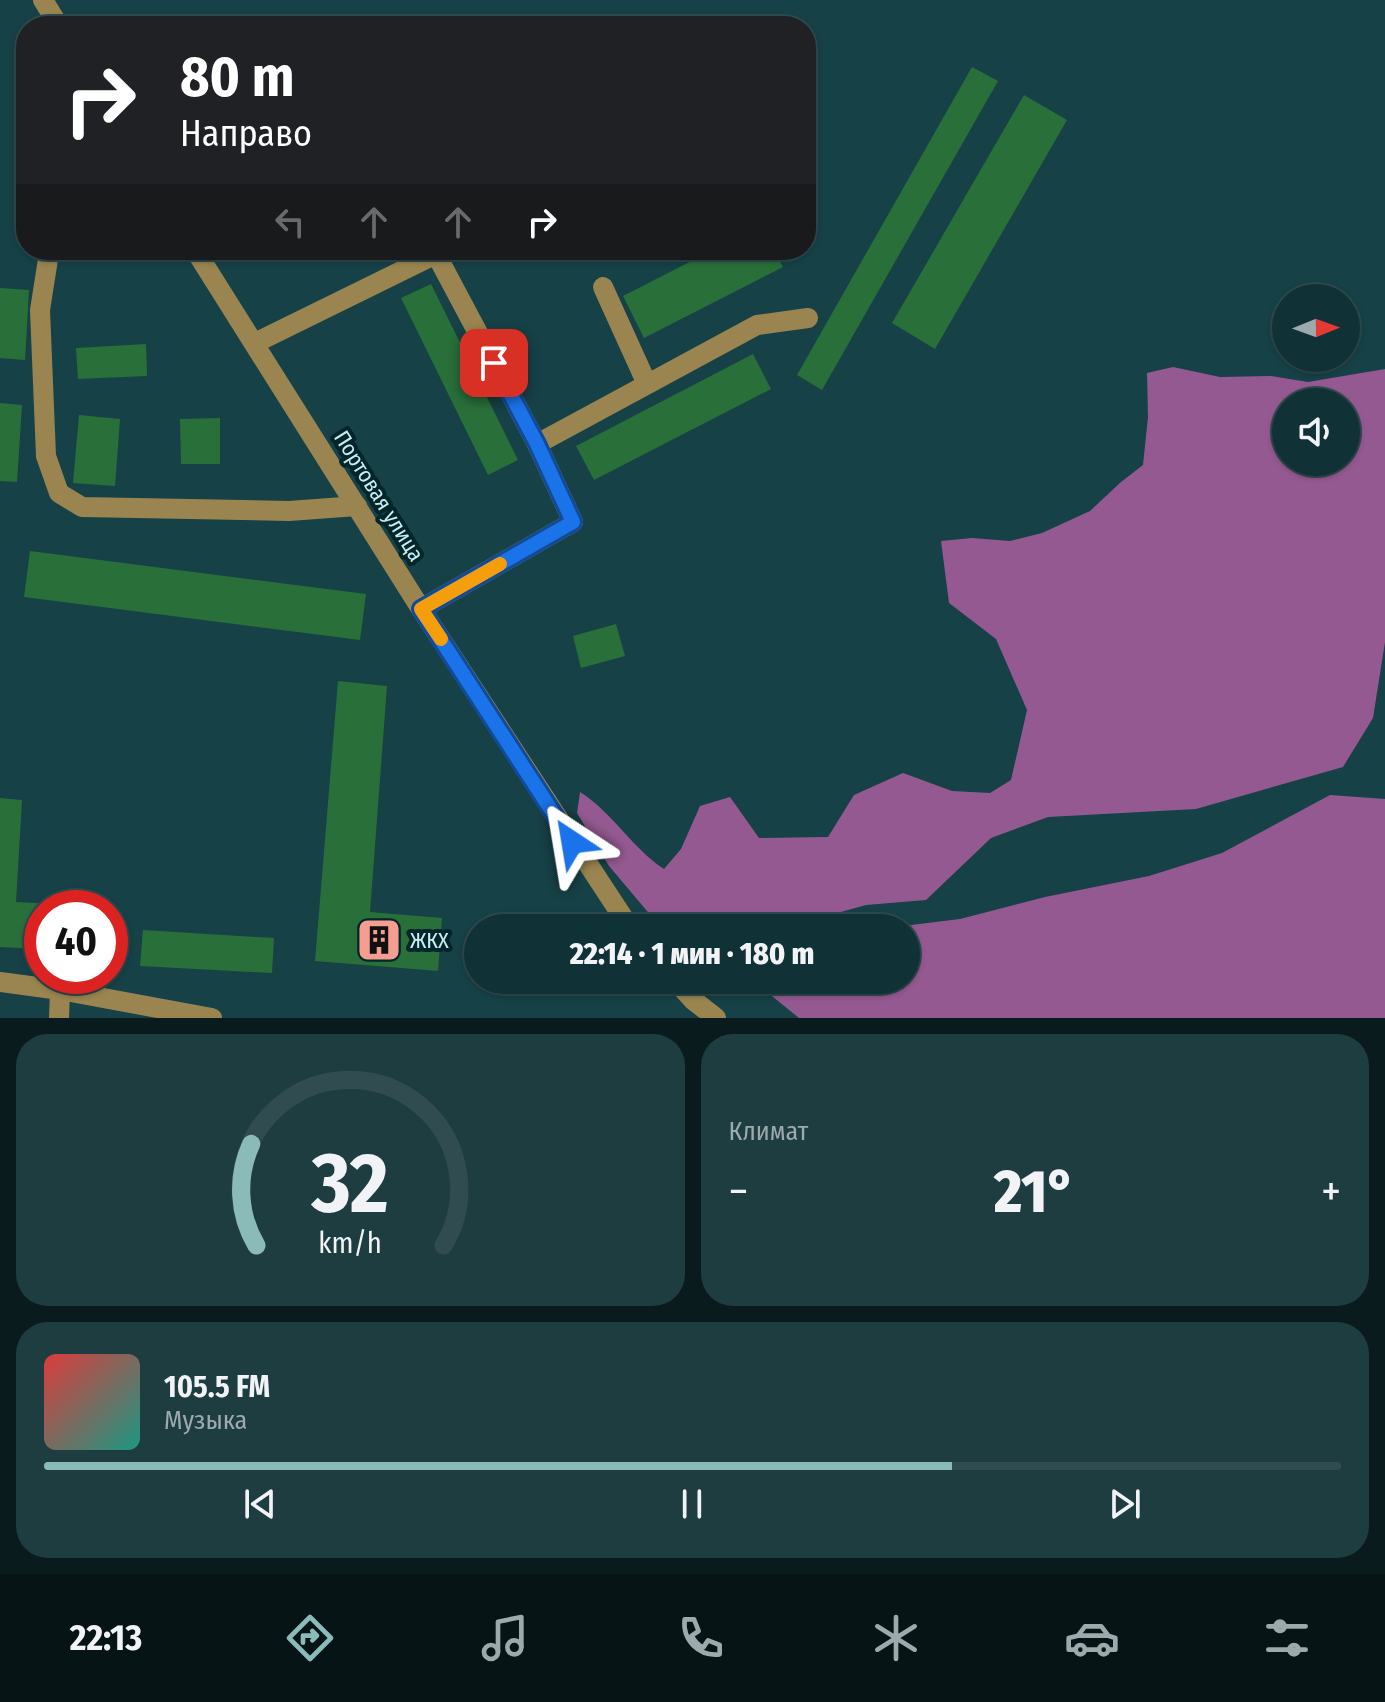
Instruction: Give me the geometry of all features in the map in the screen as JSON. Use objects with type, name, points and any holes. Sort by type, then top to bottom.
[{"type":"street","points":[[48,260],[40,310],[46,456],[59,493],[82,507],[289,511],[357,506]]},
{"type":"street","name":"Портовая улица","points":[[201,260],[421,609],[621,914]]},
{"type":"street","points":[[255,343],[419,260]]},
{"type":"street","points":[[421,609],[573,522],[537,444],[439,260]]},
{"type":"street","points":[[603,287],[647,384]]},
{"type":"street","points":[[537,444],[757,325],[808,318]]},
{"type":"street","points":[[0,982],[24,985]]},
{"type":"street","points":[[59,1018],[60,994]]},
{"type":"street","points":[[82,994],[212,1018]]},
{"type":"street","points":[[688,994],[716,1018]]},
{"type":"shaded area","points":[[1173,367],[1220,377],[1271,376],[1308,382],[1385,369],[1385,642],[1373,718],[1343,767],[1196,809],[1048,817],[991,838],[926,900],[866,905],[834,914],[650,914],[609,866],[577,813],[580,792],[664,869],[681,849],[700,806],[730,797],[759,838],[828,837],[854,795],[903,773],[952,791],[990,793],[1011,780],[1027,710],[996,639],[949,603],[941,541],[972,538],[1010,541],[1042,533],[1090,511],[1143,465],[1148,417],[1147,373]]},
{"type":"shaded area","points":[[1330,795],[1385,799],[1385,1018],[799,1018],[769,994],[920,994],[920,924],[960,919],[1045,897],[1149,876],[1222,853]]},
{"type":"building","points":[[972,67],[998,81],[822,390],[797,375]]},
{"type":"building","points":[[1024,95],[1067,120],[935,349],[892,323]]},
{"type":"building","points":[[693,260],[779,260],[783,267],[644,338],[623,296]]},
{"type":"building","points":[[431,284],[518,460],[488,475],[401,298]]},
{"type":"building","points":[[0,288],[29,290],[25,360],[0,358]]},
{"type":"building","points":[[146,344],[147,376],[78,379],[76,348]]},
{"type":"building","points":[[753,354],[771,389],[594,480],[576,446]]},
{"type":"building","points":[[0,403],[22,405],[17,482],[0,481]]},
{"type":"building","points":[[79,415],[120,419],[115,486],[73,483]]},
{"type":"building","points":[[220,418],[220,464],[181,464],[180,419]]},
{"type":"building","points":[[30,551],[366,594],[360,640],[24,597]]},
{"type":"building","points":[[616,624],[625,656],[581,668],[573,636]]},
{"type":"building","points":[[338,681],[387,686],[370,912],[442,918],[438,971],[315,961]]},
{"type":"building","points":[[0,798],[22,800],[16,902],[24,902],[24,948],[0,947]]},
{"type":"building","points":[[143,930],[274,938],[272,973],[140,966]]},
{"type":"slow traffic","points":[[441,639],[421,609],[500,564]]},
{"type":"place","name":"ЖКХ","points":[[379,940]]},
{"type":"route","points":[[494,363],[537,444],[573,522],[421,609],[572,842]]}]
